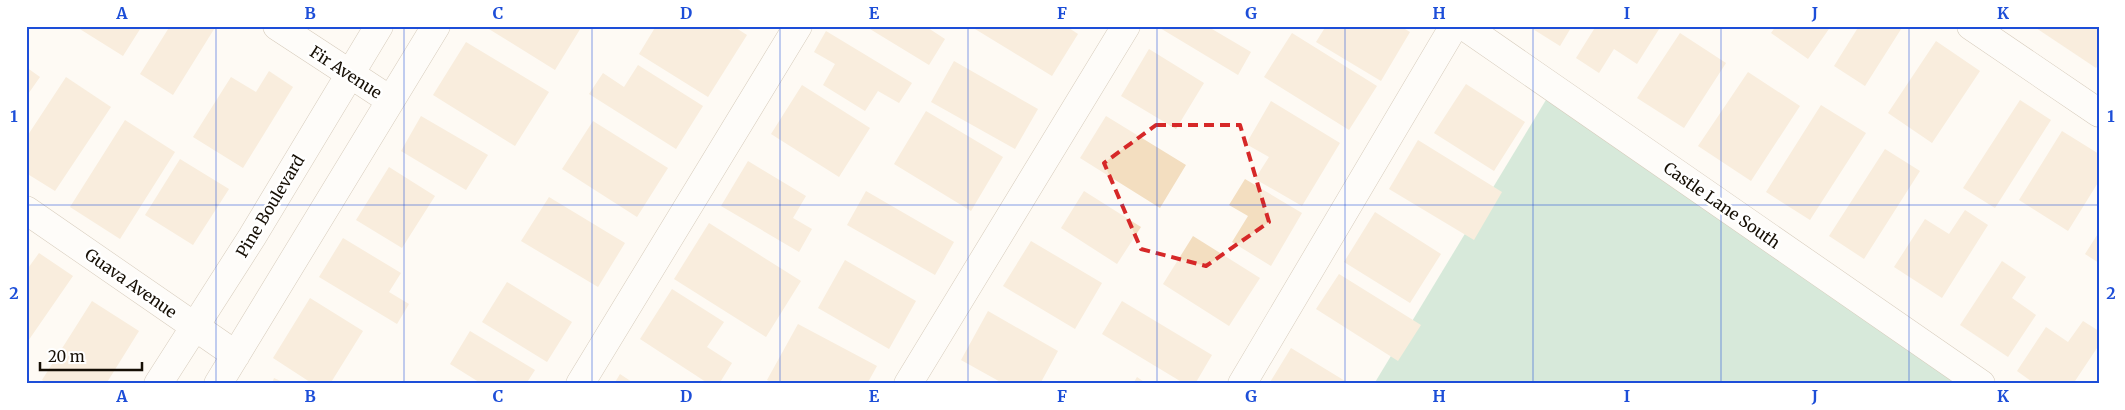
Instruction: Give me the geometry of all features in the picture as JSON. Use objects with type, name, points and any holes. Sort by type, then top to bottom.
[{"type":"street","name":"Fir Avenue","points":[[277,26],[349,75],[390,100]]},
{"type":"street","name":"Pine Boulevard","points":[[158,384],[252,237],[379,26]]},
{"type":"street","points":[[218,384],[436,26]]},
{"type":"street","points":[[580,384],[798,26]]},
{"type":"street","points":[[908,384],[1126,26]]},
{"type":"street","points":[[1242,384],[1454,26]]},
{"type":"street","name":"Castle Lane South","points":[[1464,26],[1981,384]]},
{"type":"street","points":[[1971,26],[2099,113]]},
{"type":"street","name":"Guava Avenue","points":[[26,210],[236,355]]},
{"type":"highlighted area","points":[[1156,125],[1240,125],[1269,222],[1206,266],[1141,249],[1104,163]]},
{"type":"green space","points":[[1555,85],[1989,384],[1374,384]]},
{"type":"building","points":[[75,26],[142,26],[123,56]]},
{"type":"building","points":[[170,26],[216,26],[173,95],[140,74]]},
{"type":"building","points":[[484,26],[582,26],[555,70]]},
{"type":"building","points":[[656,26],[733,26],[747,35],[708,97],[639,54]]},
{"type":"building","points":[[865,26],[925,26],[945,39],[929,65]]},
{"type":"building","points":[[976,26],[1066,26],[1078,34],[1052,76],[975,29]]},
{"type":"building","points":[[1161,26],[1214,26],[1212,29],[1251,52],[1238,75],[1160,28]]},
{"type":"building","points":[[1326,26],[1400,26],[1410,32],[1381,81],[1316,42]]},
{"type":"building","points":[[1528,26],[1572,26],[1560,46]]},
{"type":"building","points":[[1596,26],[1661,26],[1637,64],[1614,49],[1599,73],[1576,58]]},
{"type":"building","points":[[1776,26],[1831,26],[1808,59],[1771,33]]},
{"type":"building","points":[[1859,26],[1903,26],[1865,86],[1834,66]]},
{"type":"building","points":[[2033,26],[2099,26],[2099,64],[2096,68]]},
{"type":"building","points":[[826,31],[912,83],[899,103],[878,91],[865,111],[823,85],[835,64],[814,52]]},
{"type":"building","points":[[1292,33],[1377,86],[1349,130],[1264,77]]},
{"type":"building","points":[[1680,33],[1726,63],[1684,128],[1637,98]]},
{"type":"building","points":[[1936,41],[1980,71],[1932,143],[1888,113]]},
{"type":"building","points":[[466,42],[549,92],[515,146],[433,95]]},
{"type":"building","points":[[1149,49],[1204,83],[1176,129],[1121,96]]},
{"type":"building","points":[[954,61],[1038,109],[1015,149],[931,102]]},
{"type":"building","points":[[638,65],[703,106],[676,149],[589,94],[603,73],[624,87]]},
{"type":"building","points":[[26,67],[40,77],[26,97]]},
{"type":"building","points":[[269,71],[293,87],[243,168],[193,137],[231,77],[256,92]]},
{"type":"building","points":[[1748,72],[1800,106],[1751,181],[1698,146]]},
{"type":"building","points":[[66,77],[111,107],[55,191],[26,173],[26,138]]},
{"type":"building","points":[[1466,84],[1525,122],[1494,171],[1434,133]]},
{"type":"building","points":[[802,85],[870,128],[839,177],[771,134]]},
{"type":"building","points":[[2020,100],[2051,120],[1995,208],[1963,188]]},
{"type":"building","points":[[1271,101],[1340,143],[1302,206],[1255,179],[1269,157],[1246,144]]},
{"type":"building","points":[[1821,105],[1866,133],[1810,220],[1766,192]]},
{"type":"building","points":[[926,111],[1003,157],[971,211],[894,164]]},
{"type":"building","points":[[421,116],[488,155],[466,190],[401,151]]},
{"type":"building","points":[[1106,116],[1186,165],[1160,208],[1080,158]]},
{"type":"building","points":[[125,120],[175,152],[120,239],[70,207]]},
{"type":"building","points":[[593,121],[668,168],[637,217],[562,169]]},
{"type":"building","points":[[2062,131],[2099,154],[2099,181],[2068,231],[2019,200]]},
{"type":"building","points":[[1418,140],[1502,192],[1474,240],[1389,189]]},
{"type":"building","points":[[1885,149],[1920,171],[1864,259],[1829,236]]},
{"type":"building","points":[[180,159],[229,189],[193,245],[145,215]]},
{"type":"building","points":[[748,161],[806,196],[793,218],[812,229],[799,252],[721,206]]},
{"type":"building","points":[[389,167],[435,196],[402,248],[356,220]]},
{"type":"building","points":[[1245,179],[1302,213],[1271,266],[1232,242],[1248,216],[1229,205]]},
{"type":"building","points":[[866,191],[954,242],[935,275],[847,225]]},
{"type":"building","points":[[1084,191],[1141,227],[1117,264],[1061,228]]},
{"type":"building","points":[[549,197],[625,243],[598,287],[521,241]]},
{"type":"building","points":[[1965,210],[1988,225],[1942,298],[1894,267],[1925,219],[1949,234]]},
{"type":"building","points":[[1375,212],[1441,254],[1410,303],[1344,262]]},
{"type":"building","points":[[709,223],[801,281],[766,337],[674,279]]},
{"type":"building","points":[[2099,232],[2099,263],[2085,254]]},
{"type":"building","points":[[1193,236],[1260,278],[1229,326],[1163,284]]},
{"type":"building","points":[[343,238],[401,273],[389,292],[409,304],[397,324],[319,277]]},
{"type":"building","points":[[1031,241],[1102,283],[1075,329],[1003,286]]},
{"type":"building","points":[[39,253],[73,276],[26,344],[26,271]]},
{"type":"building","points":[[845,260],[916,301],[889,349],[818,308]]},
{"type":"building","points":[[2002,261],[2026,277],[2012,298],[2036,315],[2008,357],[1960,325]]},
{"type":"building","points":[[1339,274],[1421,325],[1398,361],[1316,309]]},
{"type":"building","points":[[507,282],[572,322],[547,362],[482,322]]},
{"type":"building","points":[[672,289],[724,322],[707,347],[732,363],[719,384],[709,384],[640,339]]},
{"type":"building","points":[[310,298],[363,331],[330,384],[313,384],[273,358]]},
{"type":"building","points":[[92,301],[139,331],[106,384],[48,384],[42,380]]},
{"type":"building","points":[[1122,301],[1212,355],[1195,384],[1185,384],[1102,334]]},
{"type":"building","points":[[988,311],[1058,351],[1040,384],[1004,384],[961,360]]},
{"type":"building","points":[[2083,321],[2099,331],[2099,345],[2073,384],[2035,384],[2017,371],[2046,327],[2068,342]]},
{"type":"building","points":[[798,324],[877,366],[867,384],[774,384],[767,380]]},
{"type":"building","points":[[470,331],[535,370],[526,384],[482,384],[450,364]]},
{"type":"building","points":[[1291,348],[1350,384],[1269,384]]},
{"type":"building","points":[[620,374],[635,384],[614,384]]},
{"type":"building","points":[[1137,377],[1147,384],[1133,384]]},
{"type":"building","points":[[274,378],[287,384],[272,384]]}]
